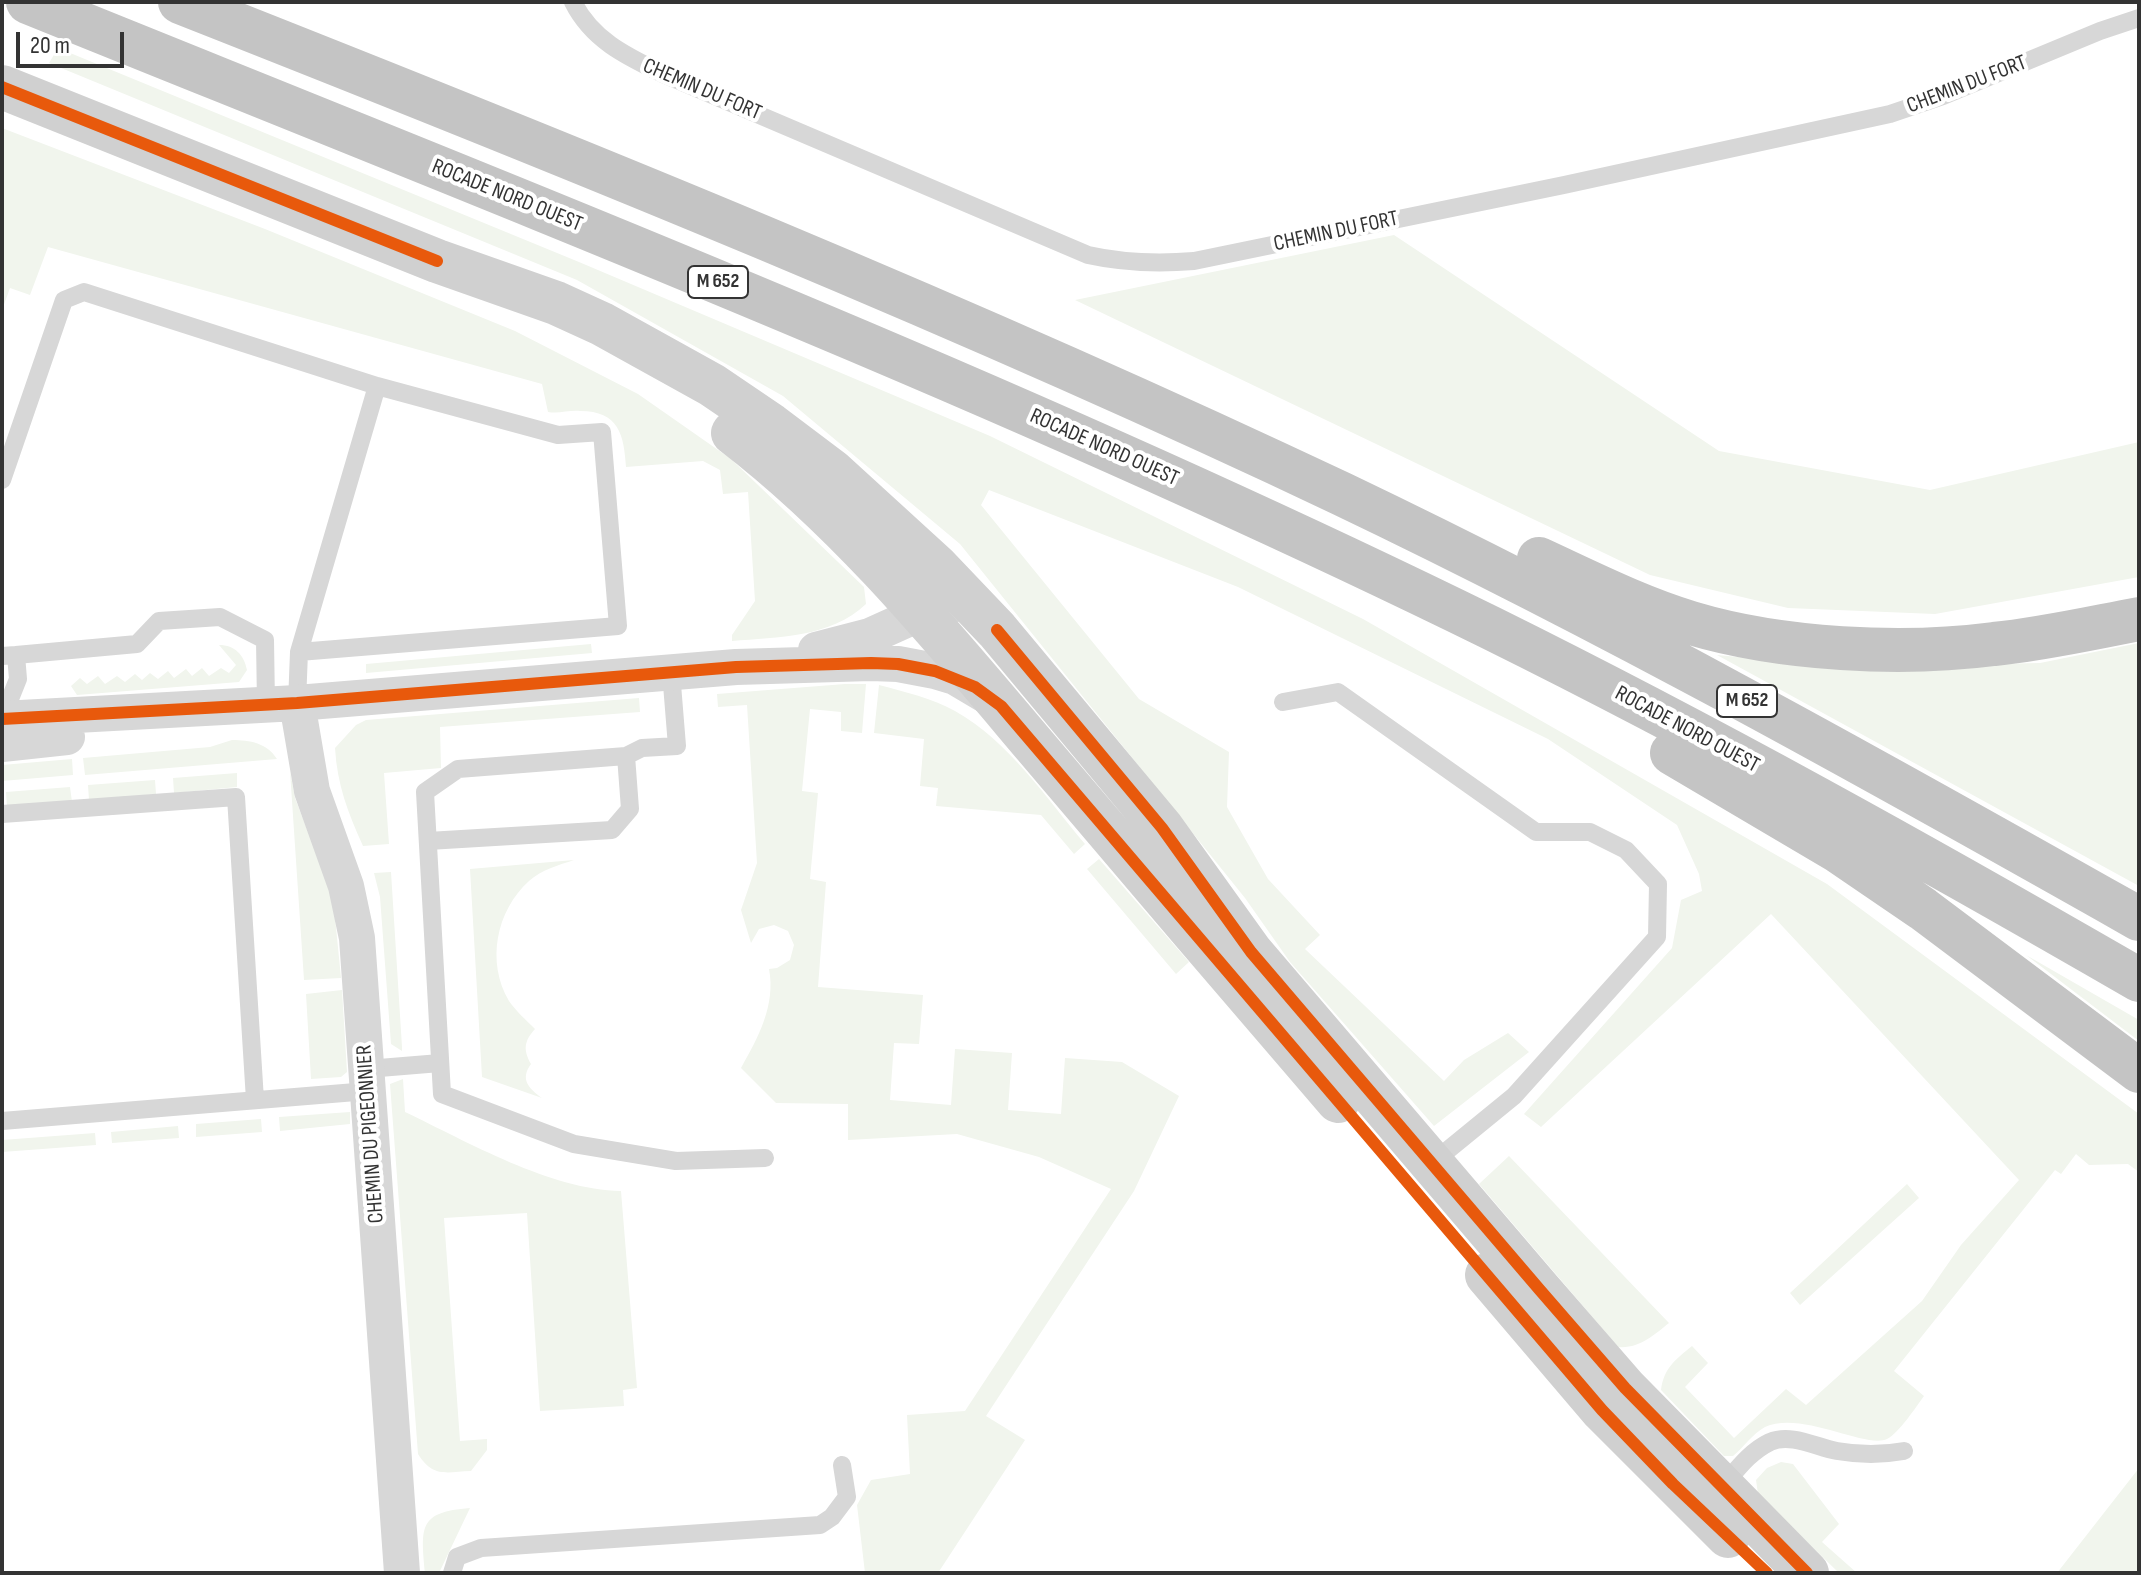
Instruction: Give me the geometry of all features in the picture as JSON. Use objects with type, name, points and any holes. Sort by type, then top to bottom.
[{"type":"highway","name":"M 652","points":[[180,2],[956,319],[1347,497],[1614,629],[1895,781],[2139,919]]},
{"type":"highway","name":"ROCADE NORD OUEST","points":[[45,9],[865,342],[1119,454],[1492,629],[1811,796],[2139,980]]},
{"type":"highway","points":[[1347,497],[1453,524],[1506,544],[1639,605],[1693,624],[1757,637],[1853,648],[1945,648],[2042,638],[2139,619]]},
{"type":"highway","points":[[1492,629],[1618,720],[1838,851],[1923,909],[2139,1071]]},
{"type":"main road","points":[[16,93],[437,261],[556,303],[602,324],[712,385],[832,471],[936,566],[997,630],[1162,828],[1251,952],[1625,1388],[1807,1573]]},
{"type":"main road","points":[[437,261],[588,340],[734,434],[775,466],[887,574],[1602,1410],[1673,1484],[1767,1573]]},
{"type":"street","points":[[736,667],[853,641],[889,629],[921,613],[944,609],[963,613],[997,630]]},
{"type":"street","points":[[2,719],[226,708],[736,667],[871,663],[918,667],[955,677],[1001,706]]},
{"type":"street","name":"CHEMIN DU PIGEONNIER","points":[[282,704],[306,765],[317,809],[354,914],[402,1573]]},
{"type":"street","points":[[2,744],[101,732],[226,708]]},
{"type":"lane","name":"CHEMIN DU FORT","points":[[573,2],[579,15],[605,43],[663,74],[1088,255],[1121,262],[1155,264],[1194,261],[1549,189],[1890,114],[2139,18]]},
{"type":"lane","points":[[2,480],[64,300],[84,292],[377,386],[558,435],[602,432],[618,626],[299,652]]},
{"type":"lane","points":[[282,704],[377,386]]},
{"type":"lane","points":[[2,719],[18,679],[9,655],[137,644],[159,621],[220,617],[265,640],[282,704]]},
{"type":"lane","points":[[671,672],[677,746],[642,748],[626,756],[458,769],[425,792],[442,1094],[574,1144],[676,1161],[765,1158]]},
{"type":"lane","points":[[1283,702],[1338,692],[1536,832],[1590,832],[1626,850],[1658,884],[1657,937],[1514,1096],[1432,1163]]},
{"type":"lane","points":[[428,841],[612,830],[630,809],[626,756]]},
{"type":"lane","points":[[2,814],[236,797],[255,1100]]},
{"type":"lane","points":[[2,1121],[255,1100],[368,1080],[440,1063]]},
{"type":"lane","points":[[1721,1488],[1750,1454],[1773,1441],[1796,1440],[1837,1451],[1880,1456],[1904,1451]]},
{"type":"lane","points":[[452,1573],[457,1557],[481,1548],[820,1525],[832,1517],[847,1497],[842,1465]]},
{"type":"shaded area","points":[[58,48],[579,262],[990,436],[1363,619],[1827,884],[2139,1114],[2139,1172],[2128,1164],[2089,1165],[2076,1154],[2061,1174],[2055,1170],[1894,1371],[1924,1396],[1892,1436],[1877,1441],[1814,1426],[1780,1423],[1760,1430],[1733,1456],[1724,1456],[1661,1390],[1668,1370],[1680,1356],[1692,1346],[1708,1363],[1685,1387],[1734,1438],[1786,1389],[1806,1405],[1922,1301],[1961,1245],[2019,1180],[1771,914],[1541,1127],[1524,1114],[1672,948],[1681,900],[1702,891],[1699,874],[1677,825],[1548,739],[1238,587],[989,490],[981,505],[1139,699],[1229,752],[1227,807],[1268,879],[1320,935],[1305,949],[1444,1081],[1464,1060],[1508,1033],[1529,1052],[1434,1126],[1290,962],[1245,898],[960,544],[783,396],[577,280],[49,63]]},
{"type":"shaded area","points":[[2,128],[265,229],[515,331],[638,394],[731,459],[864,587],[866,604],[852,615],[820,630],[732,641],[732,635],[755,601],[748,492],[723,494],[720,470],[703,461],[626,467],[621,435],[611,420],[593,412],[548,412],[542,384],[48,247],[30,295],[10,288],[2,310]]},
{"type":"shaded area","points":[[1394,235],[1719,451],[1930,490],[2139,442],[2139,577],[1935,614],[1788,608],[1650,575],[1075,300]]},
{"type":"shaded area","points":[[2139,643],[2139,886],[1717,655],[1843,667],[2040,663]]},
{"type":"shaded area","points":[[591,644],[592,653],[366,673],[366,664]]},
{"type":"shaded area","points":[[219,645],[234,649],[244,660],[247,670],[239,682],[77,695],[71,686],[80,678],[87,684],[98,676],[105,684],[117,676],[125,682],[135,674],[142,680],[150,673],[158,679],[168,671],[174,678],[186,669],[192,676],[202,668],[209,676],[221,668],[229,673],[236,665]]},
{"type":"shaded area","points":[[866,684],[862,733],[841,731],[841,712],[810,709],[802,791],[818,793],[810,879],[826,882],[818,987],[923,995],[919,1044],[894,1043],[890,1100],[951,1105],[955,1049],[1012,1053],[1008,1110],[1061,1114],[1065,1058],[1122,1062],[1179,1096],[1134,1191],[986,1416],[1025,1440],[938,1573],[865,1573],[857,1505],[871,1480],[910,1474],[907,1415],[965,1411],[1111,1189],[1039,1157],[957,1134],[848,1140],[848,1104],[776,1103],[741,1068],[768,1008],[769,969],[790,960],[794,945],[788,931],[774,925],[759,929],[751,943],[741,910],[757,863],[747,705],[718,707],[717,694]]},
{"type":"shaded area","points":[[879,685],[937,702],[974,723],[1010,754],[1085,844],[1074,854],[1041,815],[936,806],[938,788],[920,786],[924,739],[874,733]]},
{"type":"shaded area","points":[[639,698],[640,712],[440,727],[441,768],[384,773],[389,844],[363,846],[344,798],[335,748],[356,725],[366,720]]},
{"type":"shaded area","points":[[232,740],[258,744],[277,759],[85,775],[83,758],[210,747]]},
{"type":"shaded area","points":[[72,759],[73,775],[2,781],[2,765]]},
{"type":"shaded area","points":[[290,771],[295,798],[333,897],[341,978],[304,980]]},
{"type":"shaded area","points":[[237,773],[237,787],[174,793],[173,778]]},
{"type":"shaded area","points":[[155,780],[156,794],[89,800],[88,785]]},
{"type":"shaded area","points":[[70,787],[72,802],[7,807],[6,792]]},
{"type":"shaded area","points":[[1099,859],[1189,962],[1176,974],[1087,869]]},
{"type":"shaded area","points":[[574,860],[529,881],[509,907],[498,938],[498,970],[502,986],[512,1005],[535,1029],[526,1046],[531,1064],[526,1079],[529,1087],[542,1098],[482,1077],[470,869]]},
{"type":"shaded area","points":[[391,872],[402,1051],[391,1044],[380,897],[374,873]]},
{"type":"shaded area","points":[[2026,955],[2139,1020],[2139,1041]]},
{"type":"shaded area","points":[[342,990],[347,1072],[341,1077],[311,1079],[306,994]]},
{"type":"shaded area","points":[[403,1079],[405,1112],[539,1173],[594,1189],[621,1191],[637,1388],[623,1390],[624,1406],[540,1411],[527,1213],[444,1218],[460,1441],[487,1439],[487,1450],[471,1471],[441,1472],[429,1467],[418,1454],[390,1084]]},
{"type":"shaded area","points":[[350,1112],[350,1124],[280,1131],[279,1117]]},
{"type":"shaded area","points":[[261,1119],[262,1132],[196,1137],[196,1124]]},
{"type":"shaded area","points":[[178,1126],[179,1138],[112,1143],[111,1132]]},
{"type":"shaded area","points":[[95,1133],[96,1145],[2,1152],[2,1140]]},
{"type":"shaded area","points":[[1509,1156],[1669,1323],[1639,1343],[1618,1347],[1479,1184]]},
{"type":"shaded area","points":[[1907,1184],[1919,1198],[1800,1305],[1790,1293]]},
{"type":"shaded area","points":[[1781,1462],[1793,1464],[1839,1524],[1822,1542],[1857,1573],[1839,1573],[1758,1494],[1756,1480],[1767,1468]]},
{"type":"shaded area","points":[[2139,1468],[2139,1573],[2057,1573]]},
{"type":"shaded area","points":[[470,1508],[439,1573],[425,1573],[423,1544],[426,1525],[440,1513]]},
{"type":"cycle path","points":[[2,87],[437,261]]},
{"type":"cycle path","points":[[997,630],[1162,828],[1251,952],[1539,1289],[1625,1388],[1807,1573]]},
{"type":"cycle path","points":[[2,719],[297,703],[736,667],[898,664],[935,671],[975,687],[1001,706],[1602,1410],[1673,1484],[1767,1573]]}]
